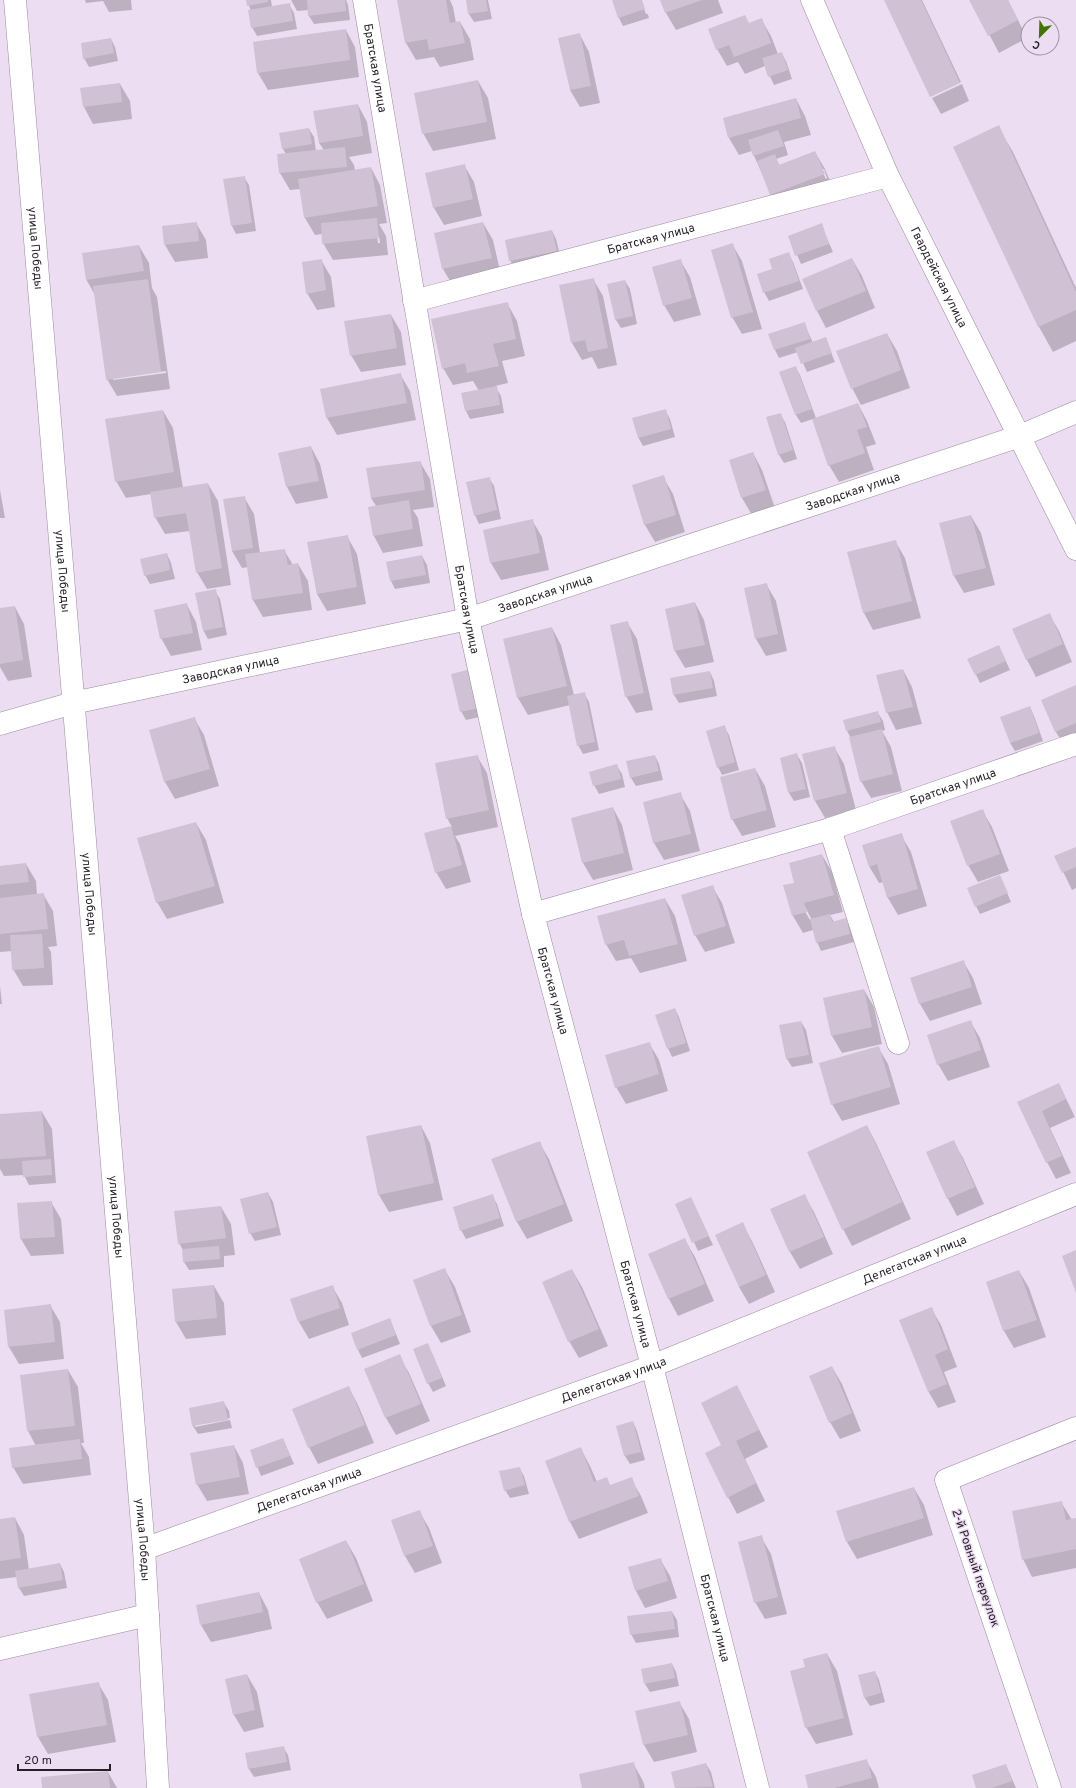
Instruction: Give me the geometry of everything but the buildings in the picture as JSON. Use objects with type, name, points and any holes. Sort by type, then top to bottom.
[{"type":"street","name":"улица Победы","points":[[15,0],[144,1549],[158,1788]]},
{"type":"street","name":"Братская улица","points":[[364,0],[468,619],[533,914],[652,1366],[758,1788]]},
{"type":"street","name":"Гвардейская улица","points":[[812,0],[888,176],[1076,549]]},
{"type":"street","name":"Братская улица","points":[[414,301],[888,176]]},
{"type":"street","name":"Заводская улица","points":[[0,724],[73,702],[468,619],[1020,436],[1076,412]]},
{"type":"street","name":"Братская улица","points":[[533,914],[830,829],[1076,744]]},
{"type":"street","points":[[830,829],[898,1043]]},
{"type":"street","name":"Делегатская улица","points":[[144,1549],[652,1366],[1076,1194]]},
{"type":"street","name":"2-й Ровный переулок","points":[[1050,1788],[946,1480],[1076,1428]]},
{"type":"street","points":[[0,1649],[148,1615]]}]
